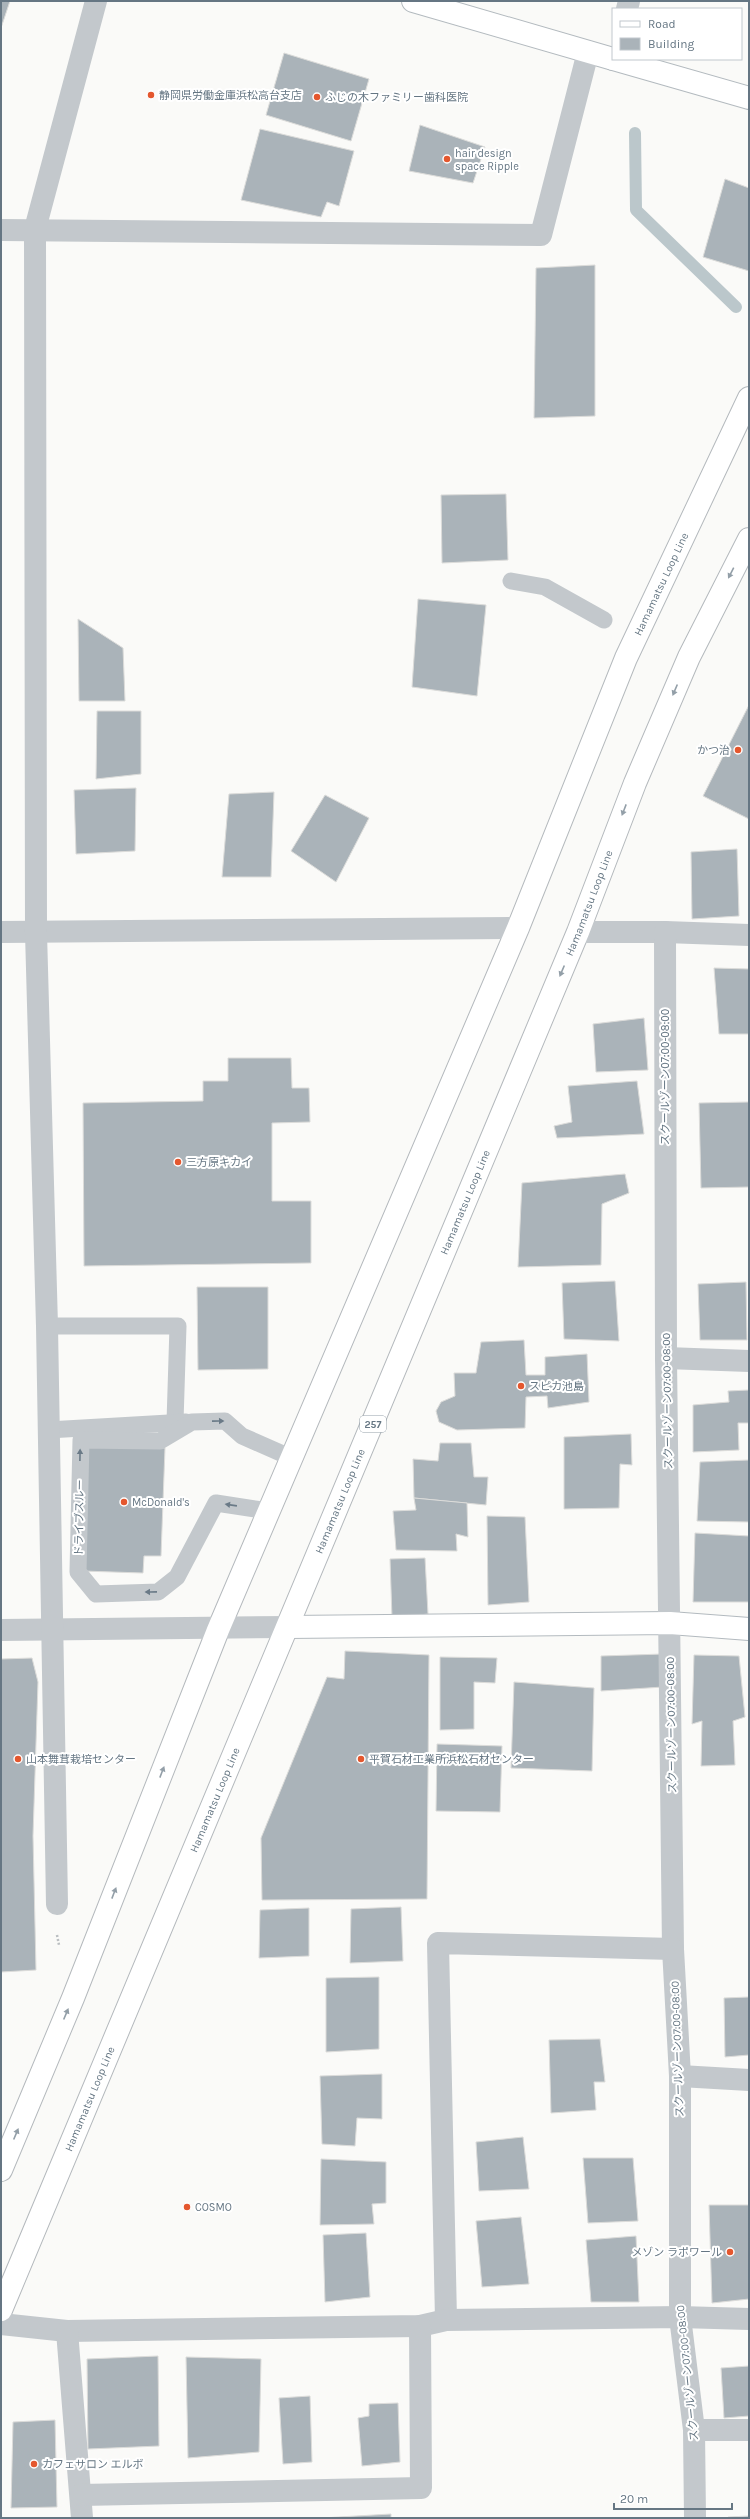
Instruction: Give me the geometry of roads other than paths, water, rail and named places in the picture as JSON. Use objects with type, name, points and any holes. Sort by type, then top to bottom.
[{"type":"main road","points":[[413,1],[588,52],[612,56]]},
{"type":"main road","points":[[625,60],[749,98]]},
{"type":"main road","name":"Hamamatsu Loop Line","points":[[1,2170],[73,1998],[218,1630],[518,928],[626,658],[749,398]]},
{"type":"main road","name":"Hamamatsu Loop Line","points":[[1,2310],[578,932],[650,748],[689,657],[749,539]]},
{"type":"main road","points":[[288,1627],[670,1622],[749,1629]]},
{"type":"street","points":[[57,1904],[51,1630],[47,1326],[36,933],[35,229],[96,1]]},
{"type":"street","points":[[1,230],[35,229],[541,235],[588,52]]},
{"type":"street","points":[[1,932],[36,933],[518,928]]},
{"type":"street","points":[[578,932],[665,932],[749,935]]},
{"type":"street","name":"スクールゾーン07:00-08:00","points":[[665,932],[666,1358],[673,1949],[680,2076],[680,2317],[694,2430],[695,2518]]},
{"type":"street","points":[[666,1358],[749,1361]]},
{"type":"street","points":[[1,1630],[218,1630],[288,1627]]},
{"type":"street","points":[[446,2320],[438,1944],[673,1949]]},
{"type":"street","points":[[680,2076],[749,2080]]},
{"type":"street","points":[[1,2324],[67,2331],[420,2326],[446,2320],[680,2317],[749,2319]]},
{"type":"street","points":[[81,2495],[421,2488],[420,2326]]},
{"type":"street","points":[[67,2331],[82,2518]]},
{"type":"street","points":[[694,2430],[749,2430]]},
{"type":"lane","points":[[511,581],[545,587],[604,620]]},
{"type":"lane","points":[[47,1326],[178,1326],[175,1422]]},
{"type":"lane","name":"ドライブスルー","points":[[270,1511],[216,1503],[177,1577],[158,1592],[96,1594],[78,1572],[81,1440],[160,1441],[192,1422],[225,1421],[242,1436],[292,1458]]},
{"type":"lane","points":[[48,1430],[192,1422]]},
{"type":"waterway","points":[[635,133],[636,210],[736,307]]},
{"type":"place","name":"静岡県労働金庫浜松高台支店","points":[[151,95]]},
{"type":"place","name":"ふじの木ファミリー歯科医院","points":[[317,97]]},
{"type":"place","name":"hair design space Ripple","points":[[447,159]]},
{"type":"place","name":"かつ治","points":[[738,750]]},
{"type":"place","name":"三方原キカイ","points":[[178,1162]]},
{"type":"place","name":"スピカ池島","points":[[521,1386]]},
{"type":"place","name":"McDonald's","points":[[124,1502]]},
{"type":"place","name":"山本舞茸栽培センター","points":[[18,1759]]},
{"type":"place","name":"平賀石材工業所浜松石材センター","points":[[361,1759]]},
{"type":"place","name":"COSMO","points":[[187,2207]]},
{"type":"place","name":"メゾン ラポワール","points":[[730,2252]]},
{"type":"place","name":"カフェサロン エルボ","points":[[34,2464]]}]
